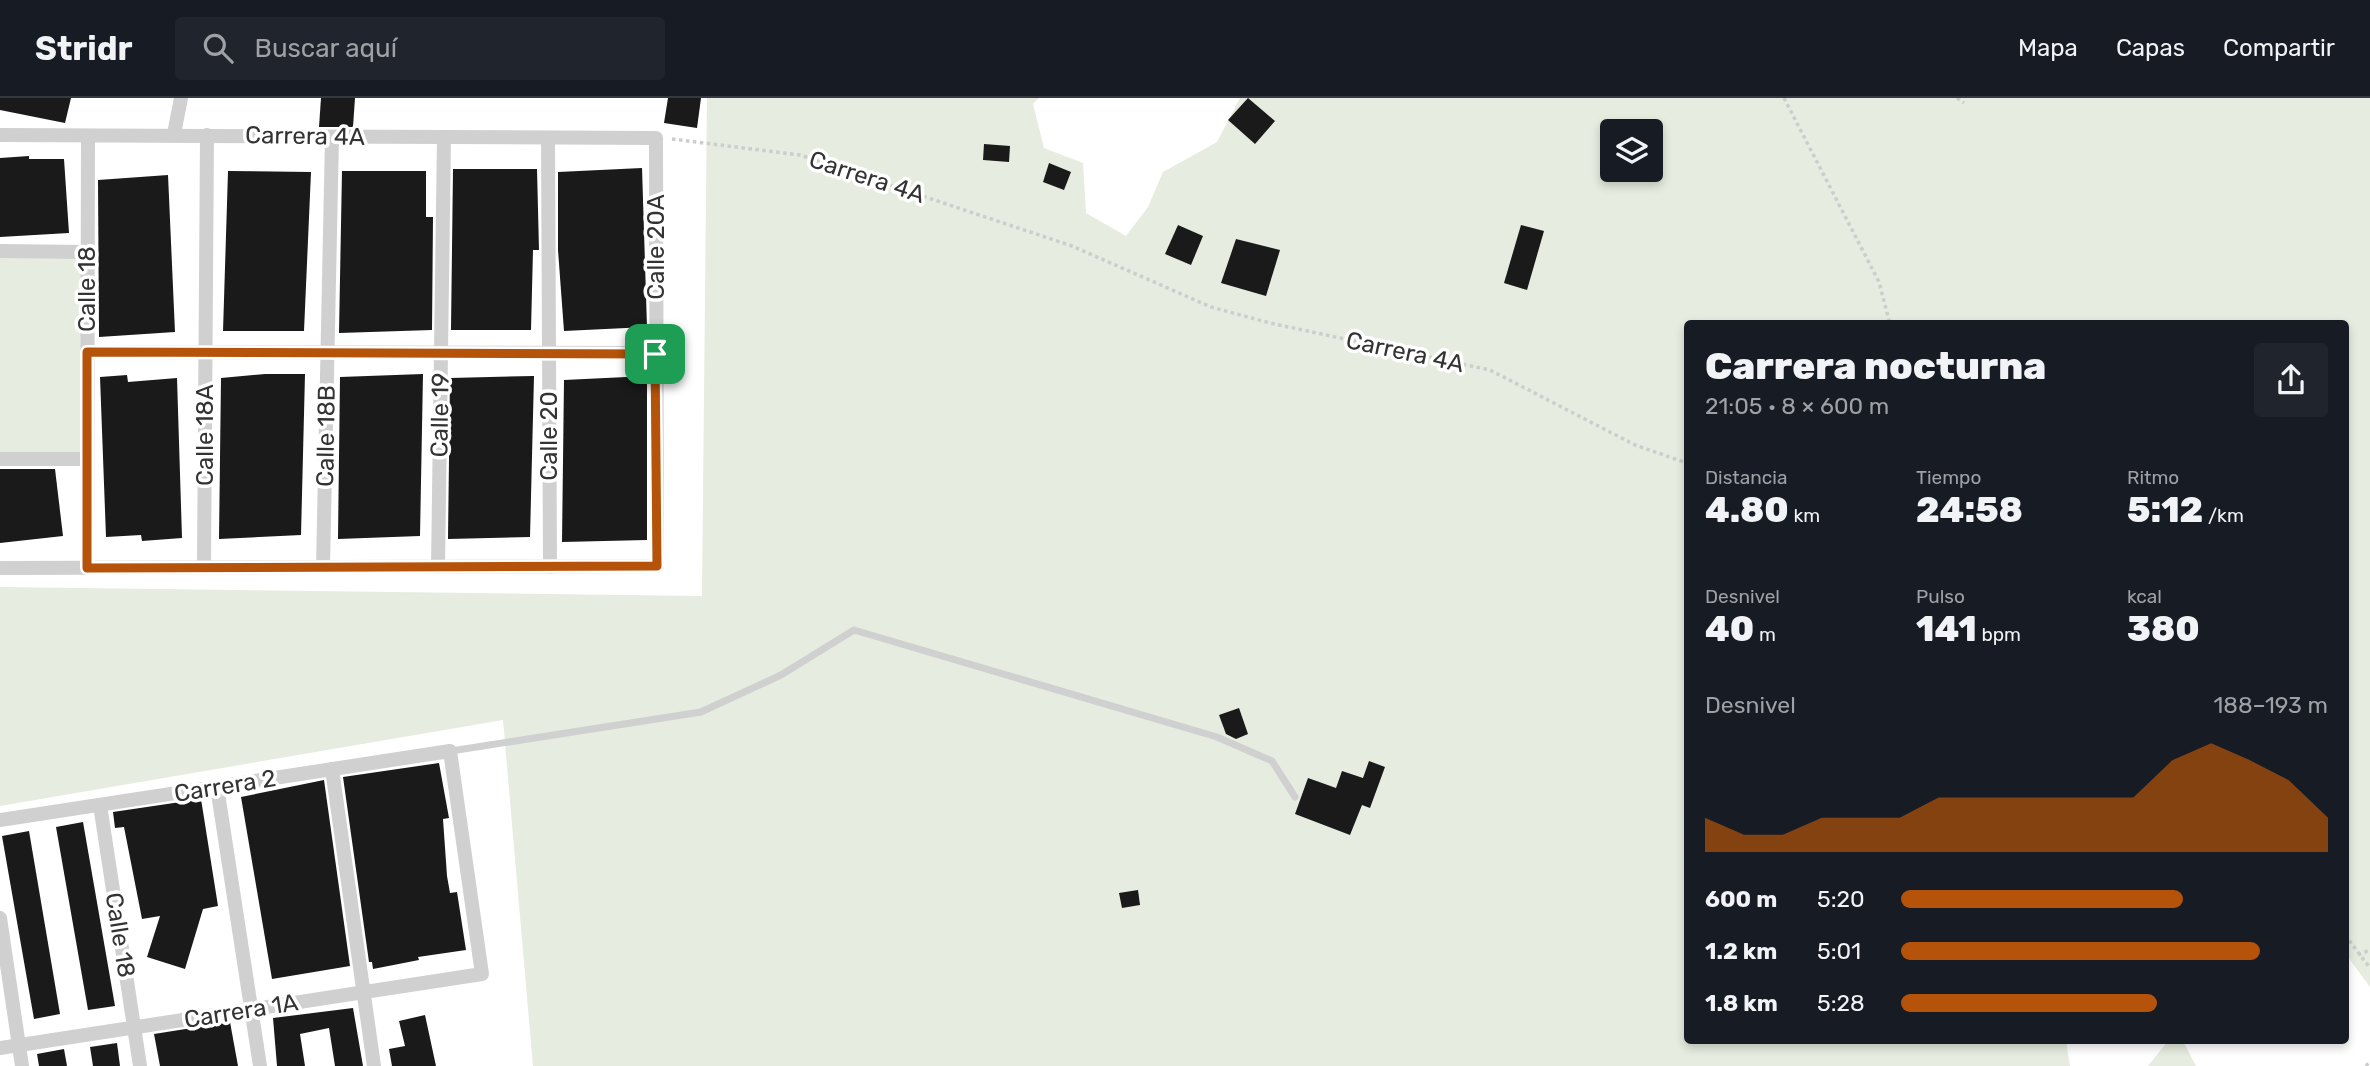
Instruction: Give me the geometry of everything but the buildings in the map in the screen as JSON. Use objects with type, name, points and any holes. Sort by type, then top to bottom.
[{"type":"street","points":[[174,134],[181,98]]},
{"type":"street","name":"Carrera 4A","points":[[0,135],[656,138]]},
{"type":"street","name":"Calle 18A","points":[[204,567],[208,135]]},
{"type":"street","name":"Calle 18","points":[[87,568],[88,136]]},
{"type":"street","name":"Calle 18B","points":[[323,567],[332,136]]},
{"type":"street","name":"Calle 19","points":[[438,567],[444,137]]},
{"type":"street","name":"Calle 20","points":[[548,138],[550,567]]},
{"type":"street","name":"Calle 20A","points":[[550,567],[657,566],[656,138]]},
{"type":"street","points":[[0,251],[87,252]]},
{"type":"street","points":[[87,352],[655,354]]},
{"type":"street","points":[[0,458],[87,459]]},
{"type":"street","points":[[0,568],[550,567]]},
{"type":"street","name":"Carrera 2","points":[[0,820],[450,751]]},
{"type":"street","name":"Carrera 1A","points":[[0,1048],[482,974],[450,751]]},
{"type":"street","points":[[332,769],[374,1066]]},
{"type":"street","points":[[217,787],[260,1066]]},
{"type":"street","name":"Calle 18","points":[[100,804],[140,1066]]},
{"type":"street","points":[[0,918],[22,1066]]},
{"type":"lane","points":[[450,751],[701,712],[781,675],[854,630],[1217,737],[1272,761],[1295,797]]},
{"type":"path","points":[[1784,98],[1879,282],[1889,320]]},
{"type":"path","points":[[1957,98],[1964,103]]},
{"type":"path","name":"Carrera 4A","points":[[656,138],[718,143],[800,155],[1072,246],[1211,307],[1270,323],[1490,370],[1635,445],[1684,462]]},
{"type":"path","points":[[2349,941],[2370,968]]},
{"type":"path","points":[[2358,956],[2370,950]]},
{"type":"path","points":[[2366,1066],[2370,1061]]},
{"type":"shaded area","points":[[707,98],[1039,98],[1033,104],[1044,148],[1083,163],[1086,213],[1126,236],[1148,207],[1163,172],[1217,142],[1240,98],[2370,98],[2370,987],[2349,958],[2349,320],[1684,320],[1684,1044],[2066,1044],[2070,1066],[533,1066],[503,720],[0,806],[0,587],[702,596]]},
{"type":"shaded area","points":[[82,255],[84,455],[0,456],[0,256]]},
{"type":"shaded area","points":[[2166,1044],[2185,1044],[2196,1066],[2148,1066]]},
{"type":"route","points":[[87,352],[655,354],[657,566],[87,568],[87,352]]}]
